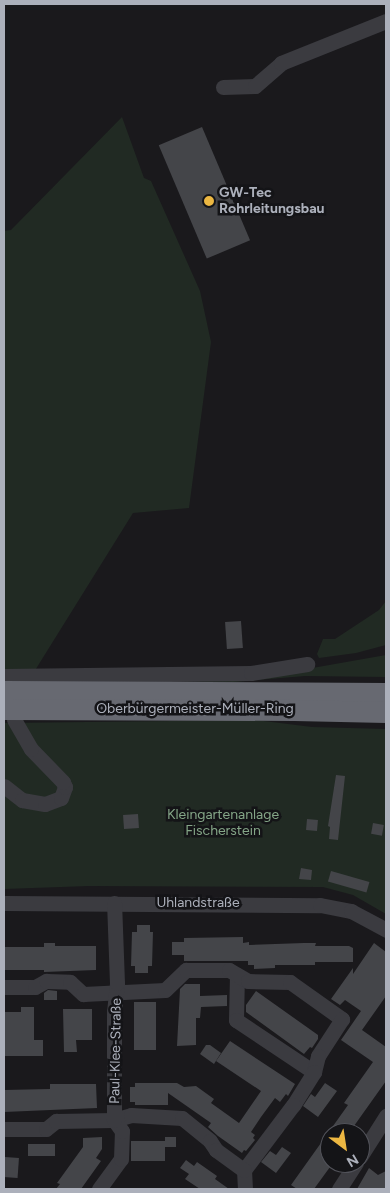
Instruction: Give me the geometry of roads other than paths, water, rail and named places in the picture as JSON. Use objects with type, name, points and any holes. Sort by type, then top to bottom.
[{"type":"highway","name":"Oberbürgermeister-Müller-Ring","points":[[4,691],[386,693]]},
{"type":"highway","name":"Oberbürgermeister-Müller-Ring","points":[[9,714],[294,710],[386,712]]},
{"type":"street","points":[[223,87],[255,86],[281,64],[386,21]]},
{"type":"street","points":[[4,676],[251,673],[307,664]]},
{"type":"street","points":[[4,786],[22,800],[45,804],[61,798],[65,787],[63,782],[31,749],[9,714]]},
{"type":"street","name":"Uhlandstraße","points":[[4,903],[320,905],[351,911],[386,930]]},
{"type":"street","name":"Paul-Klee-Straße","points":[[99,1189],[121,1159],[122,1130],[114,1120],[114,1012],[117,992],[114,903]]},
{"type":"street","points":[[4,987],[35,987],[46,981],[70,982],[83,994],[165,990],[186,970],[229,970],[248,981],[290,982],[342,1019],[318,1056],[314,1072],[293,1105],[244,1170],[245,1189]]},
{"type":"street","points":[[236,975],[236,1020],[314,1072]]},
{"type":"street","points":[[4,1129],[46,1129],[56,1121],[114,1120],[131,1115],[182,1118],[210,1141],[216,1150],[244,1170]]},
{"type":"street","points":[[370,1141],[386,1116]]},
{"type":"street","points":[[339,1189],[349,1173]]},
{"type":"place","name":"GW-Tec Rohrleitungsbau","points":[[209,201]]},
{"type":"park label","name":"Kleingartenanlage Fischerstein","points":[[223,824]]}]
